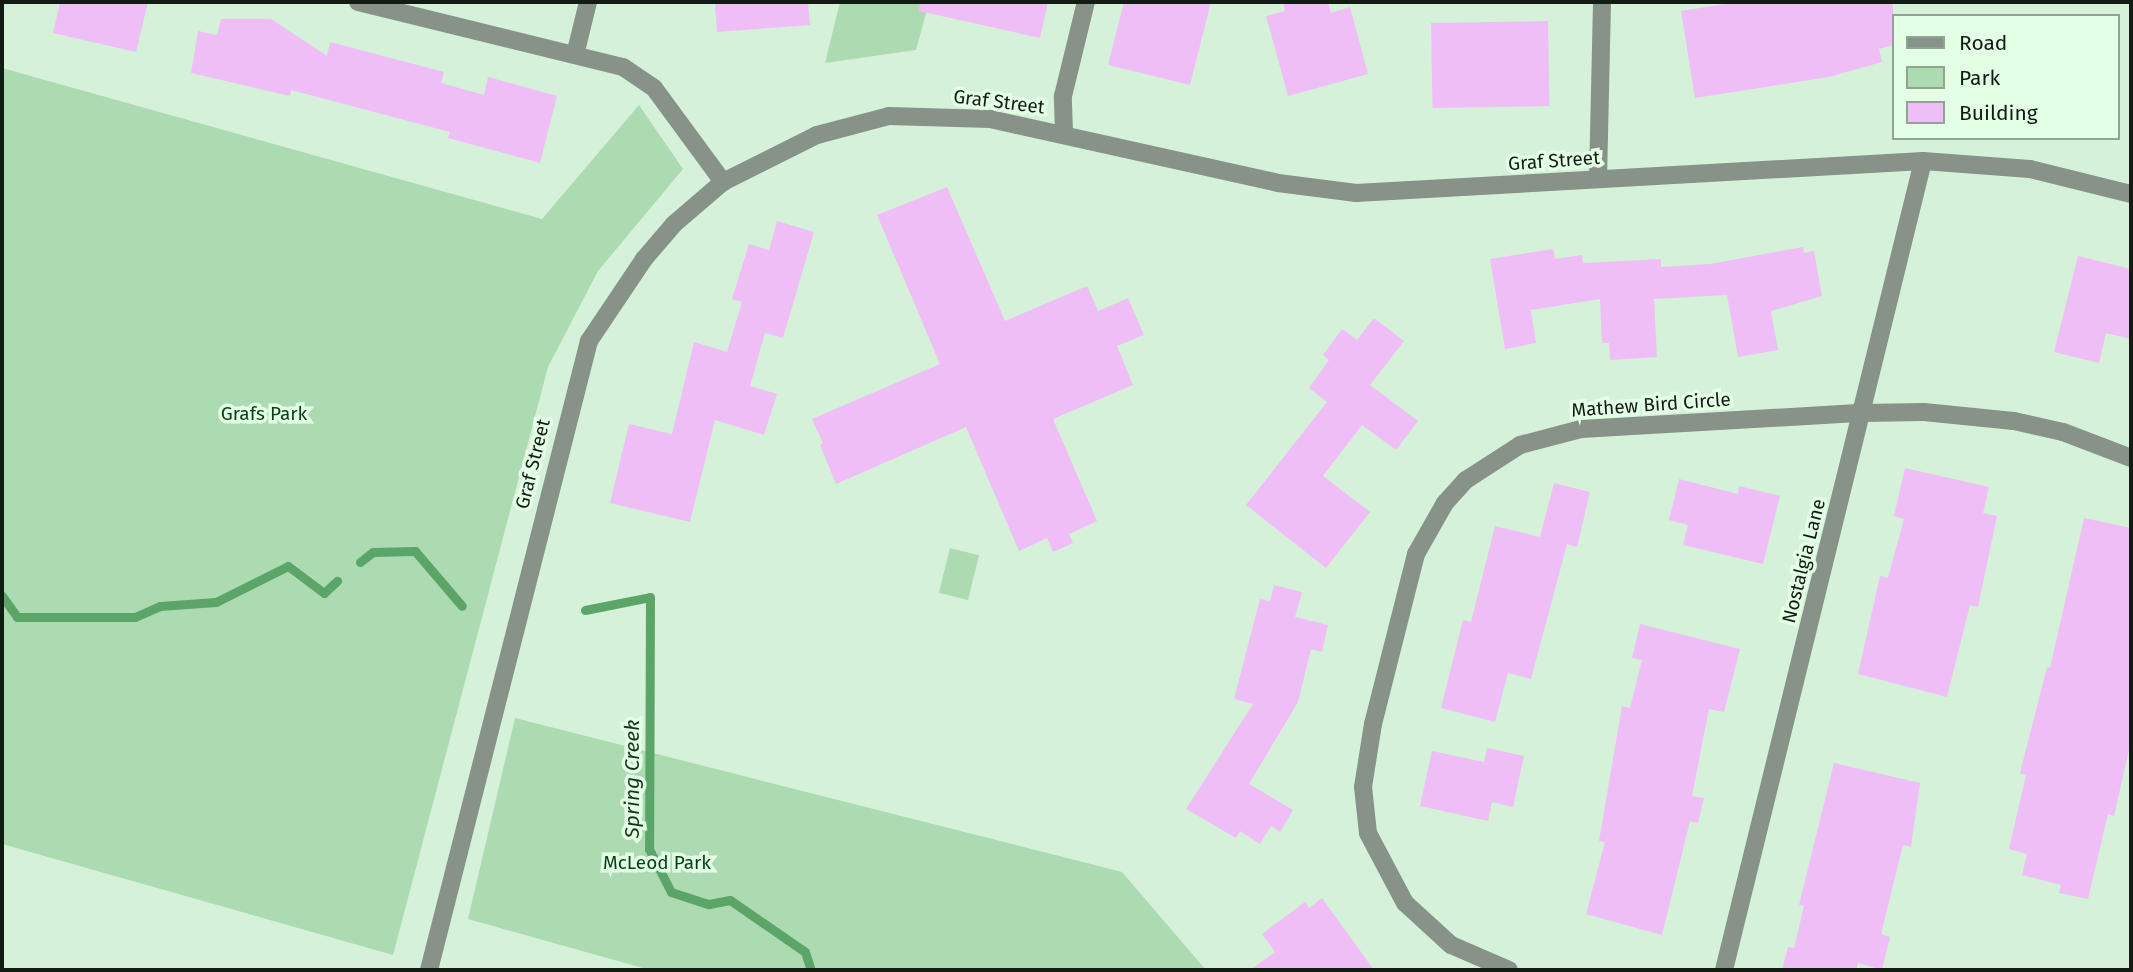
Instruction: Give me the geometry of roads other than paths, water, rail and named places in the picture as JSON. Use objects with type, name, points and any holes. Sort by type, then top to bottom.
[{"type":"street","points":[[358,2],[623,67],[654,88],[723,182]]},
{"type":"street","points":[[575,55],[588,2]]},
{"type":"street","points":[[1063,132],[1063,96],[1086,2]]},
{"type":"street","points":[[1598,178],[1602,2]]},
{"type":"street","name":"Graf Street","points":[[429,970],[589,341],[644,259],[674,224],[723,182],[817,135],[889,116],[990,119],[1063,132],[1310,189],[1356,192],[1923,161],[2030,169],[2131,194]]},
{"type":"street","name":"Nostalgia Lane","points":[[1724,970],[1923,161]]},
{"type":"street","name":"Mathew Bird Circle","points":[[1509,970],[1472,957],[1427,926],[1388,877],[1368,833],[1366,755],[1405,589],[1429,527],[1466,480],[1490,460],[1549,435],[1581,429],[1924,412],[2014,421],[2063,432],[2131,458]]},
{"type":"waterway","name":"Spring Creek","points":[[360,562],[373,552],[415,551],[462,606]]},
{"type":"waterway","name":"Spring Creek","points":[[2,596],[17,617],[135,617],[160,606],[216,602],[288,566],[324,593],[337,581]]},
{"type":"waterway","name":"Spring Creek","points":[[585,610],[650,597],[649,849],[671,892],[709,904],[730,900],[805,952],[811,970]]},
{"type":"park label","name":"Grafs Park","points":[[264,414]]},
{"type":"park label","name":"McLeod Park","points":[[657,863]]}]
